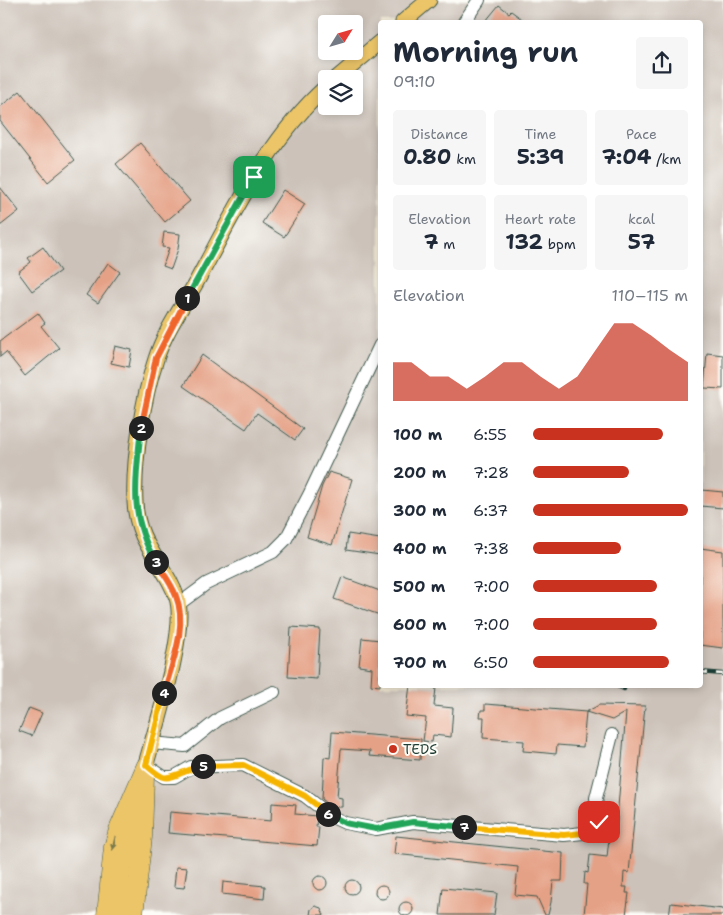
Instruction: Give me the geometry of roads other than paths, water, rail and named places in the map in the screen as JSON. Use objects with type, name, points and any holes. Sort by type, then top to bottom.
[{"type":"highway","points":[[106,915],[115,838],[146,765]]},
{"type":"highway","points":[[134,915],[143,837],[146,765]]},
{"type":"main road","points":[[406,20],[429,0]]},
{"type":"main road","points":[[347,70],[378,44]]},
{"type":"main road","points":[[119,915],[126,850],[178,638],[180,620],[179,604],[173,589],[145,541],[137,517],[135,493],[138,454],[151,375],[170,328],[261,165],[294,120],[318,95]]},
{"type":"street","points":[[465,20],[479,0]]},
{"type":"street","points":[[179,604],[206,584],[273,552],[286,539],[309,495],[378,349]]},
{"type":"street","points":[[151,743],[185,746],[220,718],[274,692]]},
{"type":"street","points":[[146,765],[164,777],[174,777],[191,767],[243,765],[305,796],[332,817],[345,823],[376,829],[413,822],[564,835],[583,833],[599,822],[596,798],[612,735]]},
{"type":"railway","points":[[703,672],[723,674]]},
{"type":"place","name":"TEDS","points":[[393,749]]}]
